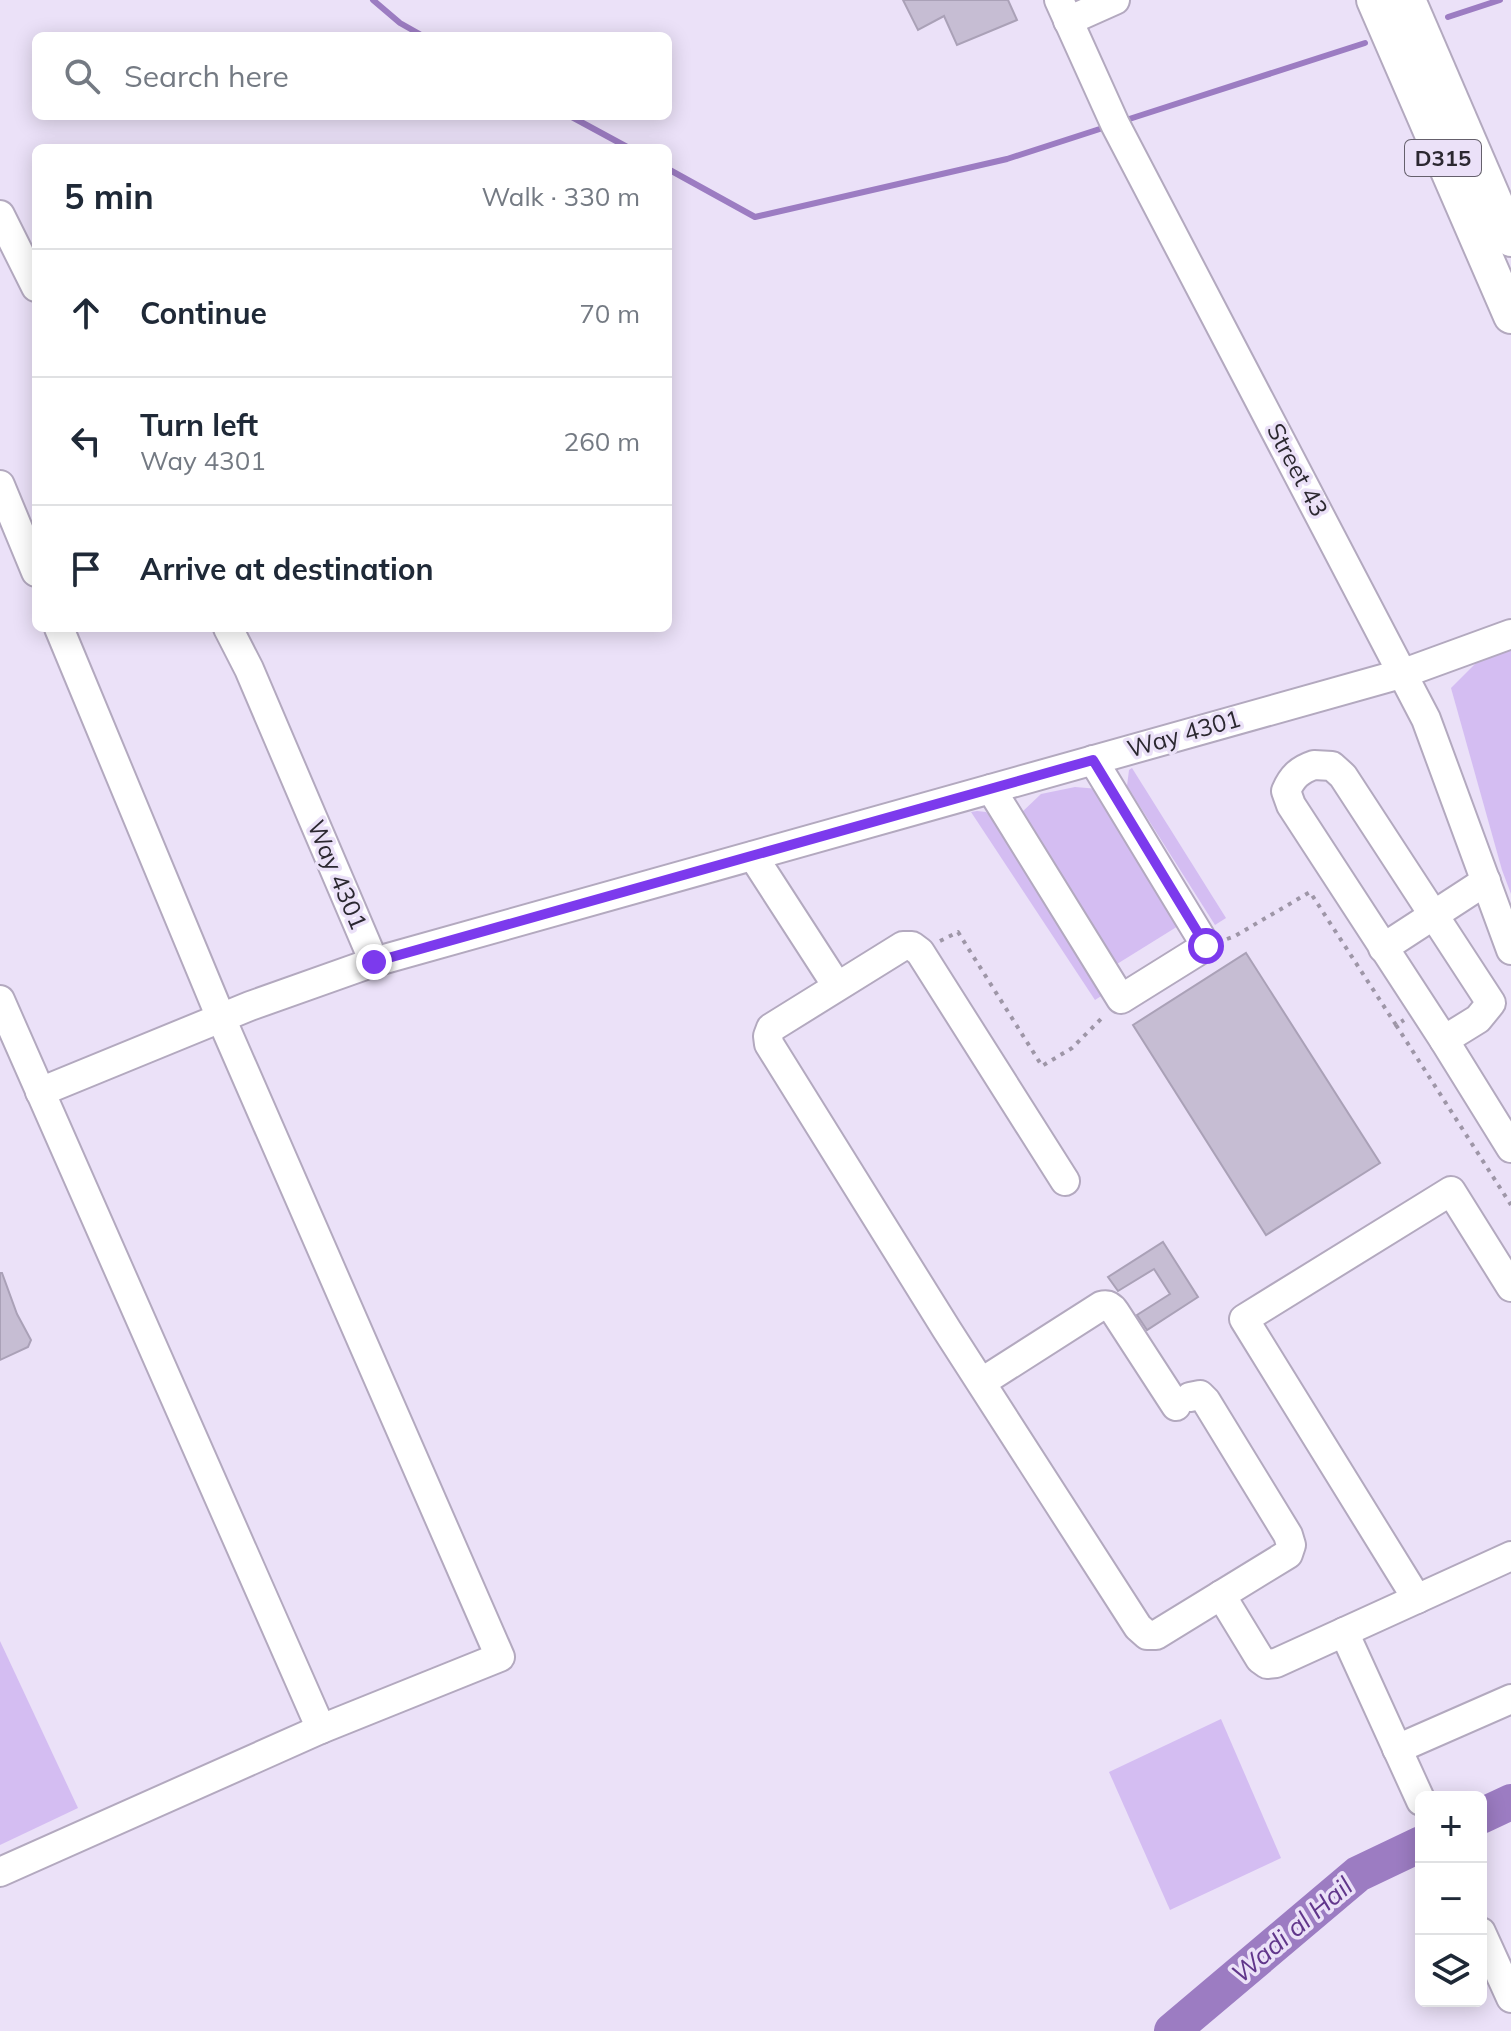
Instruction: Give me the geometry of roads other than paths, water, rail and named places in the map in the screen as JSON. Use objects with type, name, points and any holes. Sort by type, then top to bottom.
[{"type":"main road","name":"D315","points":[[1374,0],[1511,316]]},
{"type":"main road","name":"D315","points":[[1408,0],[1511,239]]},
{"type":"street","points":[[1063,10],[1115,0]]},
{"type":"street","name":"Street 43","points":[[1063,10],[1115,124],[1426,719],[1511,950]]},
{"type":"street","points":[[3,229],[32,280]]},
{"type":"street","points":[[0,485],[32,562]]},
{"type":"street","points":[[0,1872],[321,1729],[500,1657],[221,1018],[61,632]]},
{"type":"street","name":"Way 4301","points":[[230,632],[249,669],[374,962],[1404,673],[1511,634]]},
{"type":"street","points":[[991,789],[1121,999],[1206,946],[1093,760]]},
{"type":"street","points":[[1444,1040],[1478,1019],[1491,1003],[1343,776],[1332,766],[1314,765],[1301,770],[1291,779],[1286,791],[1291,805],[1511,1148]]},
{"type":"street","points":[[753,856],[837,986]]},
{"type":"street","points":[[1383,948],[1486,881]]},
{"type":"street","points":[[982,1382],[1101,1306],[1111,1307],[1183,1402],[1200,1395],[1206,1401],[1288,1535],[1291,1545],[1288,1554],[1156,1635],[1147,1635],[1138,1627],[947,1330],[769,1044],[771,1028],[903,946],[912,946],[920,952],[1065,1181]]},
{"type":"street","points":[[40,1092],[221,1018],[374,962]]},
{"type":"street","points":[[0,1000],[321,1729]]},
{"type":"street","points":[[1417,1599],[1244,1319],[1451,1191],[1511,1287]]},
{"type":"street","points":[[1221,1595],[1260,1659],[1267,1664],[1276,1663],[1511,1556]]},
{"type":"street","points":[[1344,1632],[1416,1791]]},
{"type":"street","points":[[1397,1749],[1511,1699]]},
{"type":"street","points":[[1482,1935],[1511,1998]]},
{"type":"waterway","points":[[373,0],[416,32]]},
{"type":"waterway","points":[[1448,17],[1500,0]]},
{"type":"waterway","points":[[1123,121],[1365,43]]},
{"type":"waterway","points":[[577,120],[622,144]]},
{"type":"waterway","points":[[672,171],[755,217],[1007,159],[1109,126]]},
{"type":"waterway","name":"Wadi al Hail","points":[[1487,1813],[1511,1802]]},
{"type":"waterway","name":"Wadi al Hail","points":[[1172,2031],[1358,1874],[1415,1847]]}]
